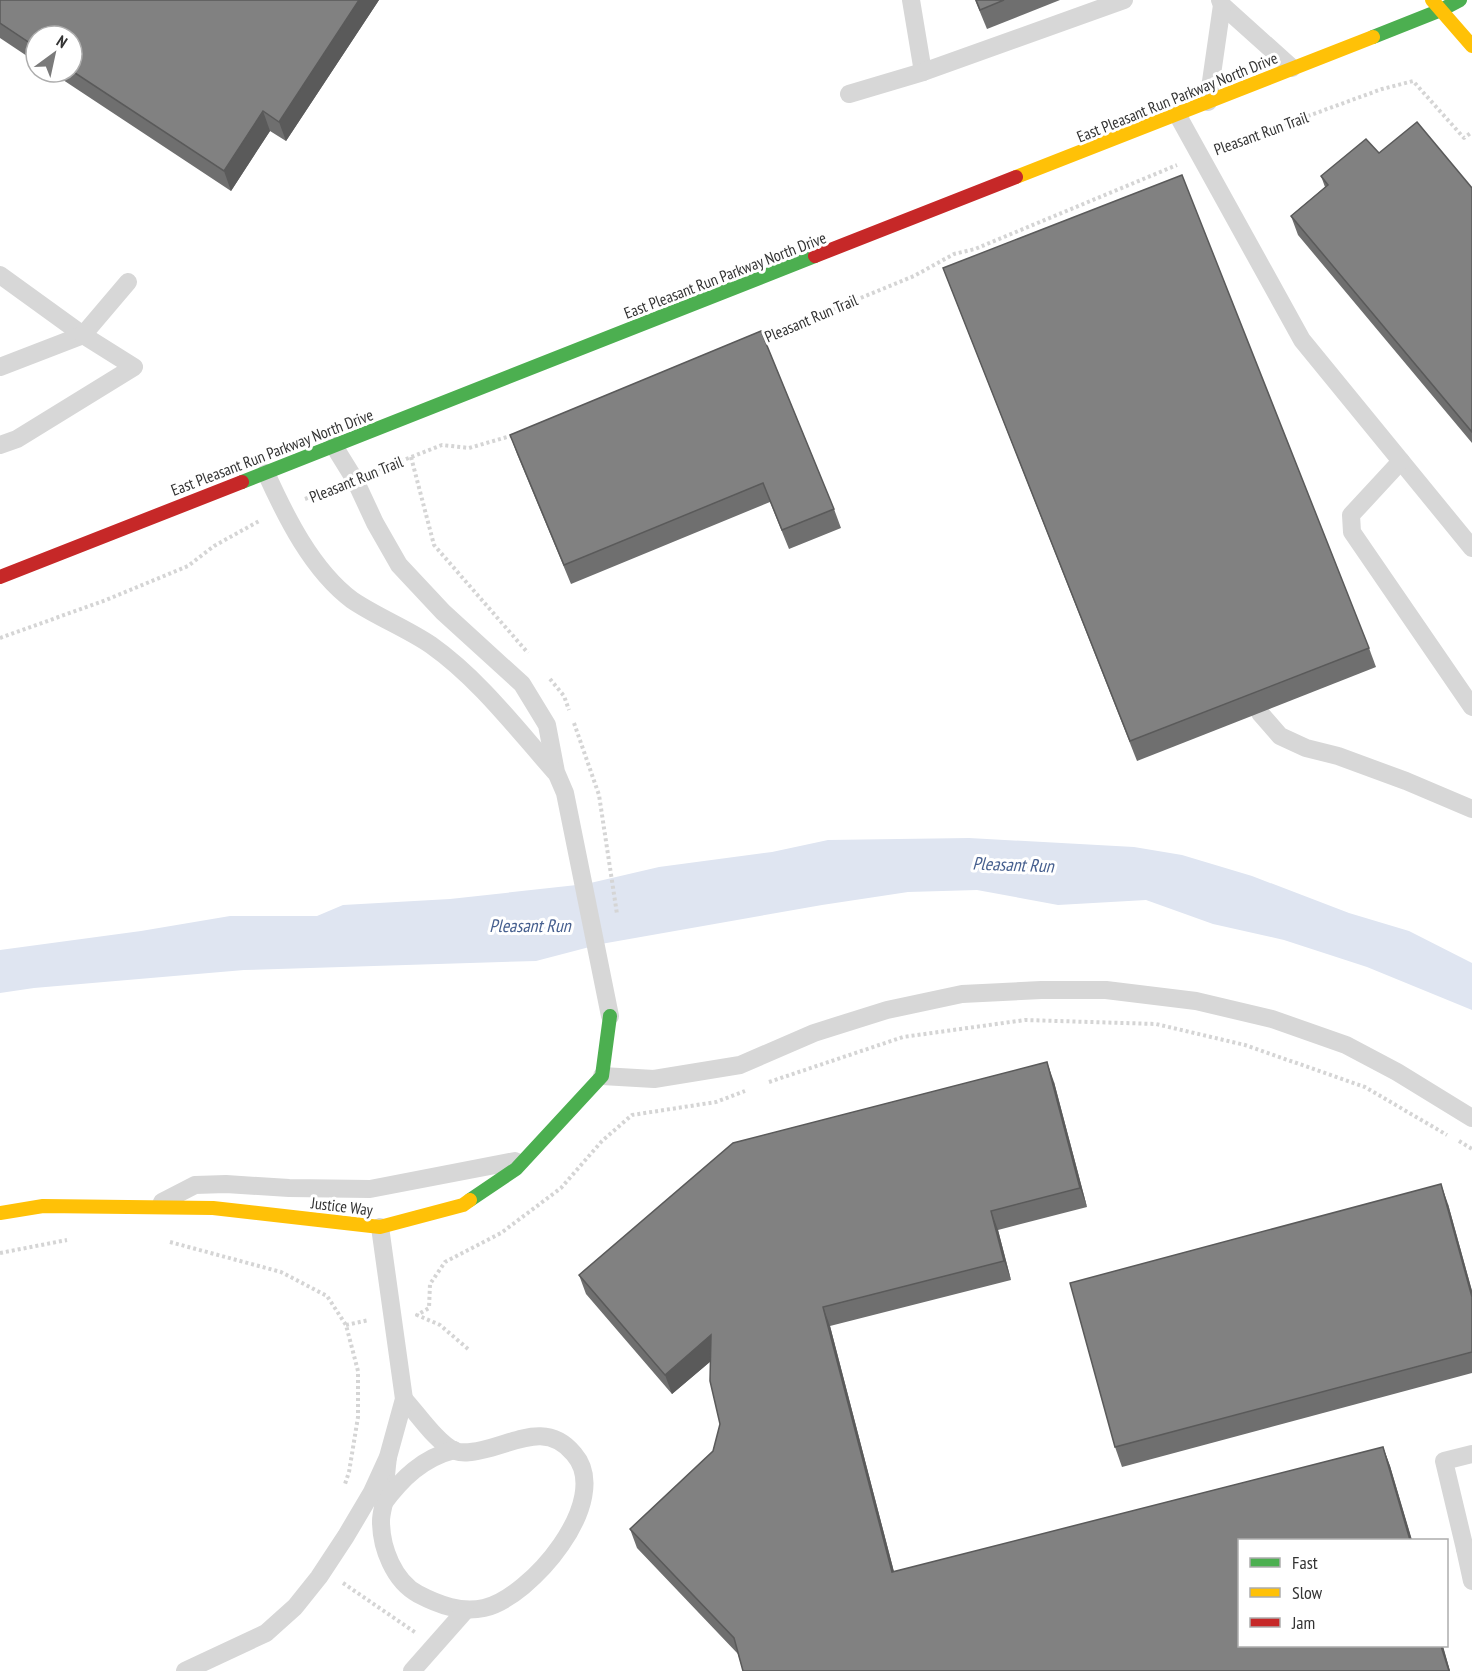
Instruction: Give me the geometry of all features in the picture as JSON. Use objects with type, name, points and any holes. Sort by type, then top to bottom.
[{"type":"street","name":"East Pleasant Run Parkway North Drive","points":[[0,577],[1208,102],[1436,5],[1460,0]]},
{"type":"street","points":[[1436,5],[1472,46]]},
{"type":"street","points":[[602,1076],[610,1016]]},
{"type":"street","name":"Justice Way","points":[[0,1213],[42,1206],[213,1208],[380,1227],[463,1205],[516,1169],[602,1076]]},
{"type":"lane","points":[[911,0],[923,72]]},
{"type":"lane","points":[[915,22],[926,0]]},
{"type":"lane","points":[[849,94],[923,72],[1124,0]]},
{"type":"lane","points":[[1221,3],[1292,68]]},
{"type":"lane","points":[[1208,102],[1221,3]]},
{"type":"lane","points":[[1177,114],[1302,340],[1472,548]]},
{"type":"lane","points":[[0,275],[83,335],[134,367],[17,439],[0,445]]},
{"type":"lane","points":[[0,367],[83,335],[129,282]]},
{"type":"lane","points":[[334,446],[355,480],[375,523],[399,565],[443,612],[522,684],[547,725],[556,772],[565,793],[610,1016]]},
{"type":"lane","points":[[1401,461],[1351,515],[1352,532],[1472,707]]},
{"type":"lane","points":[[266,473],[282,508],[313,561],[351,599],[430,645],[472,680],[556,772]]},
{"type":"lane","points":[[1260,713],[1280,736],[1306,748],[1338,756],[1472,809]]},
{"type":"lane","points":[[602,1076],[654,1079],[741,1065],[824,1029],[887,1010],[962,994],[1041,990],[1106,990],[1196,1001],[1272,1019],[1346,1045],[1397,1072],[1472,1118]]},
{"type":"lane","points":[[151,1207],[195,1185],[370,1189],[525,1159]]},
{"type":"lane","points":[[185,1671],[266,1633],[296,1607],[346,1536],[372,1492],[388,1457],[404,1399],[380,1227]]},
{"type":"lane","points":[[388,1457],[381,1521],[392,1568],[403,1583],[430,1600],[465,1611],[486,1608],[520,1589],[537,1573],[570,1531],[580,1509],[585,1488],[583,1471],[576,1455],[564,1444],[546,1435],[527,1437],[468,1453],[454,1450],[404,1399]]},
{"type":"lane","points":[[384,1504],[414,1469],[441,1454],[454,1450]]},
{"type":"lane","points":[[1472,1454],[1444,1461],[1468,1548],[1472,1581]]},
{"type":"lane","points":[[412,1671],[465,1611]]},
{"type":"path","name":"Pleasant Run Trail","points":[[756,341],[914,276],[954,254],[975,249],[1200,156],[1382,88],[1413,81],[1464,138],[1472,132]]},
{"type":"path","name":"Pleasant Run Trail","points":[[0,638],[106,600],[188,566],[214,546],[282,508],[442,445],[469,448],[524,433]]},
{"type":"path","points":[[411,458],[434,545],[534,660]]},
{"type":"path","points":[[549,678],[564,696],[599,795],[618,922]]},
{"type":"path","points":[[768,1083],[903,1037],[1025,1020],[1156,1024],[1245,1046],[1365,1088],[1472,1149]]},
{"type":"path","points":[[468,1349],[440,1324],[417,1315],[429,1308],[430,1284],[444,1262],[501,1233],[561,1188],[602,1141],[632,1115],[716,1102],[747,1090]]},
{"type":"path","points":[[0,1253],[72,1240]]},
{"type":"path","points":[[165,1240],[281,1272],[327,1296],[346,1325],[358,1371],[358,1417],[349,1472],[342,1495]]},
{"type":"path","points":[[346,1325],[369,1320]]},
{"type":"path","points":[[335,1578],[422,1637]]},
{"type":"water","name":"Pleasant Run","points":[[969,838],[1134,847],[1182,855],[1252,876],[1349,913],[1409,931],[1472,963],[1472,1010],[1367,967],[1284,940],[1213,924],[1146,900],[1058,905],[977,890],[908,892],[822,905],[601,944],[536,961],[244,970],[0,993],[0,950],[141,931],[230,916],[317,916],[343,905],[450,899],[586,884],[659,867],[772,852],[828,840]]},
{"type":"building","points":[[0,0],[359,0],[279,122],[263,111],[224,171],[84,79],[84,24],[24,24],[24,39],[0,23]]},
{"type":"building","points":[[976,0],[1004,0],[980,10]]},
{"type":"building","points":[[1417,122],[1472,188],[1472,432],[1291,216],[1328,185],[1321,176],[1366,139],[1379,153]]},
{"type":"building","points":[[1182,175],[1369,648],[1130,741],[943,268]]},
{"type":"building","points":[[761,331],[834,509],[782,530],[763,483],[564,565],[510,435]]},
{"type":"building","points":[[1047,1062],[1080,1188],[991,1211],[1004,1261],[823,1307],[892,1572],[1383,1447],[1410,1539],[1238,1539],[1238,1647],[1441,1647],[1449,1671],[743,1671],[734,1638],[630,1529],[713,1451],[720,1424],[710,1381],[711,1335],[665,1375],[579,1275],[733,1143]]},
{"type":"building","points":[[1441,1184],[1472,1297],[1472,1352],[1115,1447],[1070,1283]]},
{"type":"traffic: fast","points":[[1373,37],[1460,0]]},
{"type":"traffic: fast","points":[[242,482],[815,256]]},
{"type":"traffic: fast","points":[[470,1200],[516,1169],[602,1076],[610,1016]]},
{"type":"traffic: slow","points":[[1432,0],[1472,46]]},
{"type":"traffic: slow","points":[[1016,177],[1373,37]]},
{"type":"traffic: slow","points":[[0,1213],[43,1206],[213,1208],[380,1227],[463,1205],[470,1200]]},
{"type":"traffic: jam","points":[[815,256],[1016,177]]},
{"type":"traffic: jam","points":[[0,577],[242,482]]}]
